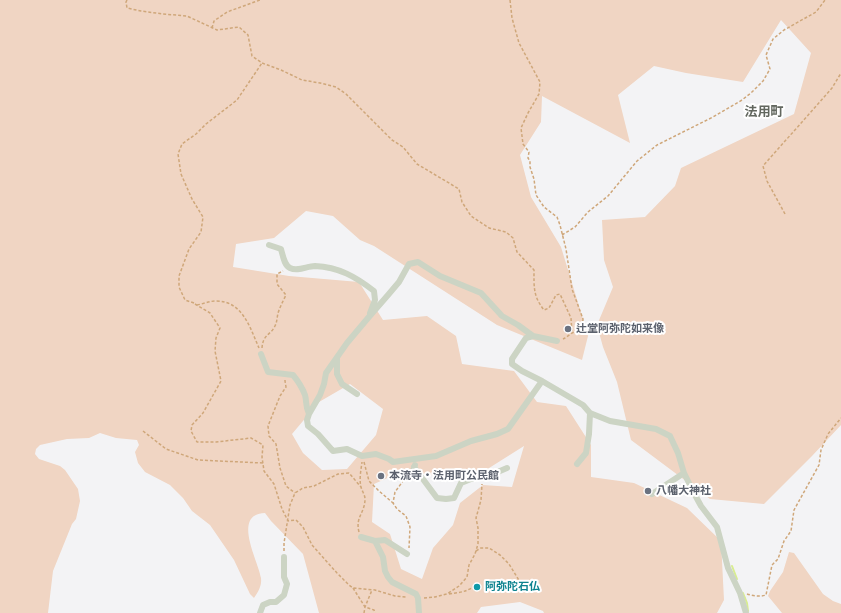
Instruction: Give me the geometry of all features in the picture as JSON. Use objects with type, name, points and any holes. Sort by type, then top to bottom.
[{"type":"street","points":[[269,245],[281,249],[284,261],[293,269],[302,269],[314,266],[332,268],[359,279],[374,291],[375,300],[368,318]]},
{"type":"street","points":[[542,381],[508,429],[497,434],[471,441],[436,456],[393,462],[376,454],[362,456],[347,449],[333,451],[318,434],[308,426],[307,420],[309,414],[320,395],[326,373],[368,318],[399,282],[410,264],[418,262],[440,276],[481,293],[502,316],[533,336],[557,341]]},
{"type":"street","points":[[533,336],[526,338],[512,359],[512,364],[583,405],[590,413],[610,420],[656,429],[670,436],[678,453],[684,473],[698,501],[717,528],[728,568],[740,593],[746,613]]},
{"type":"street","points":[[261,354],[268,372],[293,375],[301,385],[305,396],[306,408],[309,414]]},
{"type":"street","points":[[337,358],[337,374],[342,384],[357,394]]},
{"type":"street","points":[[577,464],[586,453],[590,413]]},
{"type":"street","points":[[398,473],[411,477],[416,459]]},
{"type":"street","points":[[414,467],[437,498],[446,499],[454,498],[461,483],[493,474],[507,468]]},
{"type":"street","points":[[652,494],[684,473]]},
{"type":"street","points":[[361,537],[376,541],[384,540],[407,554]]},
{"type":"street","points":[[376,541],[384,557],[385,571],[388,577],[392,582],[416,594],[418,598],[419,613]]},
{"type":"street","points":[[260,613],[263,605],[270,602],[276,602],[284,595],[287,584],[284,577],[284,557]]},
{"type":"path","points":[[127,0],[127,8],[187,16],[217,30],[239,27],[248,36],[252,56],[262,63],[302,80],[336,87],[346,94],[392,140],[403,147],[417,164],[459,189],[462,202],[471,216],[489,228],[506,232],[513,238],[517,252],[534,270],[534,292],[538,303],[544,310],[548,308],[556,295],[560,294],[571,318],[572,333]]},
{"type":"path","points":[[212,28],[214,21],[227,12],[260,0]]},
{"type":"path","points":[[510,0],[512,18],[519,43],[540,82],[539,94],[521,128],[523,144],[529,152],[528,158],[534,179],[536,195],[544,207],[557,217],[566,249],[572,289],[580,307],[583,319],[582,329],[557,341]]},
{"type":"path","points":[[562,235],[575,227],[588,212],[608,196],[637,161],[657,145],[713,117],[751,93],[763,81],[770,69],[766,55],[773,39],[784,30],[816,12],[825,0]]},
{"type":"path","points":[[262,63],[238,100],[182,144],[178,154],[181,174],[192,199],[203,217],[201,232],[190,249],[179,276],[179,287],[185,300],[210,313],[220,328],[216,338],[215,351],[221,381],[203,413],[192,425],[191,431],[197,442],[216,442],[251,438],[263,445],[262,457],[264,471],[274,484],[282,509],[288,521]]},
{"type":"path","points":[[785,214],[767,181],[762,166],[832,88],[841,73]]},
{"type":"path","points":[[261,354],[262,343],[266,336],[274,328],[277,322],[278,312],[286,295],[277,284],[277,274],[289,267]]},
{"type":"path","points":[[194,304],[198,305],[217,301],[232,304],[246,318],[261,354]]},
{"type":"path","points":[[286,380],[286,387],[280,396],[268,426],[269,436],[276,444],[280,468],[286,486],[295,493]]},
{"type":"path","points":[[745,592],[752,596],[766,595],[772,565],[778,559],[784,541],[791,531],[794,510],[819,465],[821,450],[828,434],[841,418]]},
{"type":"path","points":[[143,431],[166,449],[198,460],[263,463]]},
{"type":"path","points":[[361,487],[360,472],[362,456]]},
{"type":"path","points":[[362,456],[369,481],[393,502],[397,509],[406,516],[410,527],[407,554]]},
{"type":"path","points":[[284,557],[284,543],[290,505],[295,493],[303,488],[314,486],[338,474],[349,473],[361,487],[366,498],[364,509],[357,524],[361,537]]},
{"type":"path","points":[[393,502],[395,492],[403,481],[398,473]]},
{"type":"path","points":[[447,594],[459,586],[467,577],[469,565],[476,551],[478,544],[478,528],[476,518],[481,500],[482,476]]},
{"type":"path","points":[[288,521],[296,520],[303,527],[312,545],[337,573],[353,588],[366,607],[374,610],[375,613]]},
{"type":"path","points":[[476,551],[481,548],[489,548],[500,555],[509,564],[520,582]]},
{"type":"path","points":[[353,588],[372,590],[395,596],[418,598],[435,597],[462,592],[469,590],[478,584]]},
{"type":"path","points":[[364,613],[372,590]]},
{"type":"shaded area","points":[[0,0],[841,0],[841,425],[764,504],[710,499],[631,440],[617,382],[603,347],[597,325],[613,287],[604,260],[602,220],[645,217],[675,186],[681,168],[794,114],[811,53],[781,20],[743,82],[686,73],[654,66],[618,95],[630,143],[542,96],[541,122],[520,155],[531,197],[561,247],[583,319],[588,336],[582,360],[497,325],[374,246],[360,240],[333,216],[306,211],[274,238],[236,244],[233,267],[289,276],[359,282],[383,320],[427,316],[456,336],[462,364],[514,371],[537,402],[566,406],[591,445],[591,477],[634,483],[687,508],[721,541],[724,600],[717,613],[544,613],[543,611],[520,602],[481,607],[477,613],[319,613],[303,554],[265,513],[255,515],[250,521],[248,530],[252,551],[261,578],[260,586],[254,598],[250,594],[234,560],[210,525],[192,511],[183,498],[170,485],[145,472],[138,463],[135,452],[139,445],[137,440],[116,438],[100,433],[89,438],[67,439],[40,445],[36,449],[35,454],[39,459],[60,466],[65,470],[78,489],[80,501],[76,519],[72,524],[53,571],[48,613],[0,613]],"holes":[[[350,384],[383,409],[376,435],[347,469],[322,470],[303,453],[292,434],[319,402]],[[524,446],[512,487],[483,485],[460,503],[453,525],[433,548],[422,579],[401,569],[390,534],[372,522],[374,484],[403,471],[438,476],[478,475]]]},
{"type":"shaded area","points":[[789,552],[794,553],[823,594],[833,601],[841,604],[841,613],[782,613],[768,596],[783,572]]},
{"type":"waterway","points":[[732,566],[737,579]]},
{"type":"waterway","points":[[743,593],[748,611]]},
{"type":"place","name":"辻堂阿弥陀如来像","points":[[568,329]]},
{"type":"place","name":"本流寺・法用町公民館","points":[[381,476]]},
{"type":"place","name":"八幡大神社","points":[[648,491]]},
{"type":"place","name":"阿弥陀石仏","points":[[477,587]]},
{"type":"district","name":"法用町","points":[[764,112]]}]
